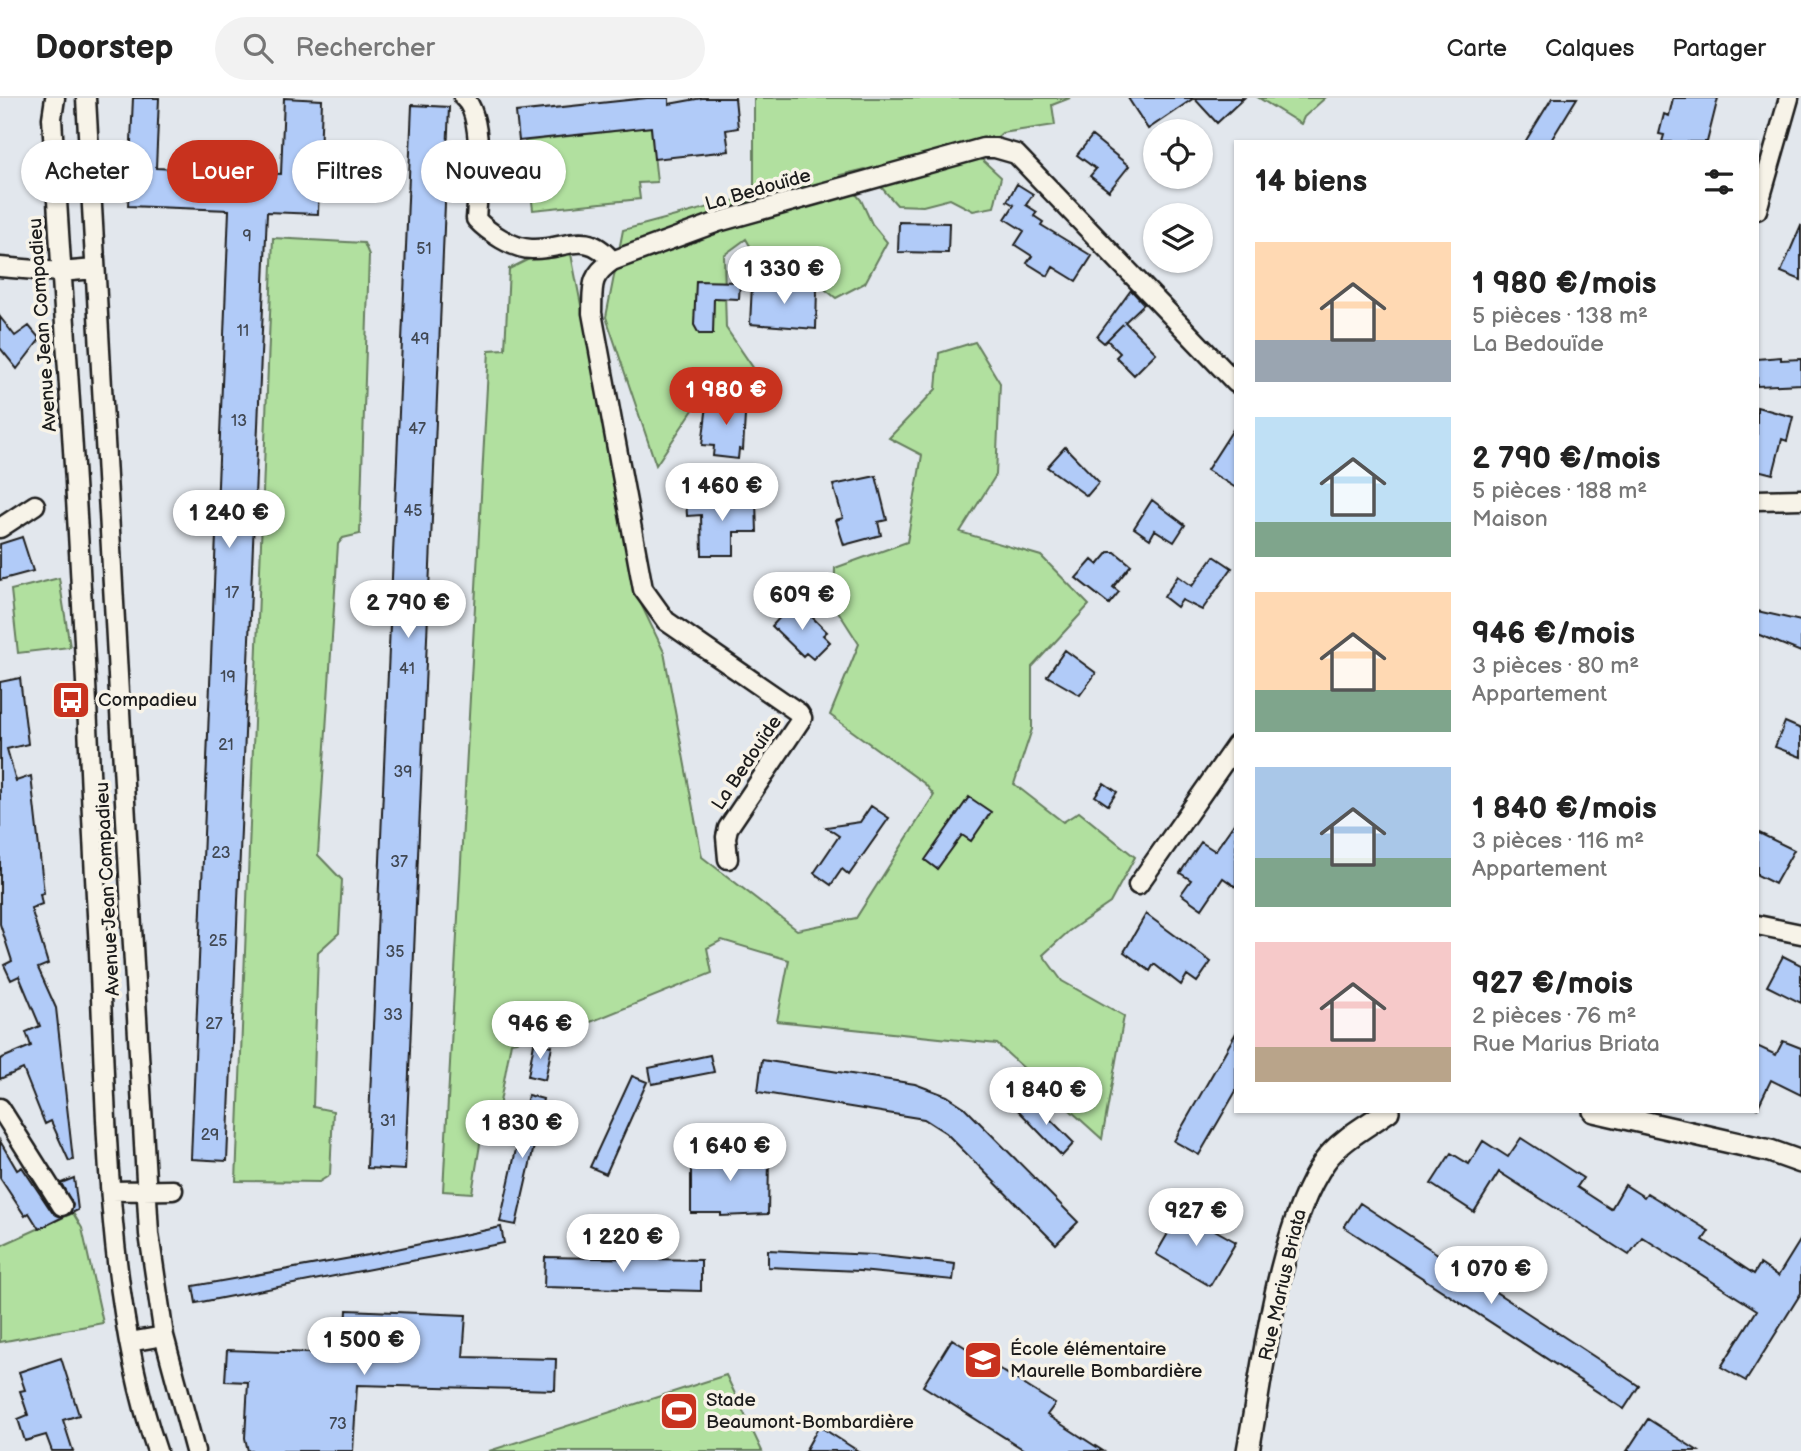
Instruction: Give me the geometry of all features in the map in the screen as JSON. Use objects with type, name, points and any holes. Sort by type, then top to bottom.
[{"type":"street","name":"Avenue Jean Compadieu","points":[[55,98],[52,118],[60,272],[82,590],[85,698],[115,1238],[129,1342],[157,1451]]},
{"type":"street","name":"Avenue Jean Compadieu","points":[[86,98],[149,1234],[164,1336],[195,1451]]},
{"type":"street","points":[[464,98],[473,111],[477,126],[476,219],[499,237],[531,250],[585,242],[597,245],[612,261]]},
{"type":"street","points":[[1759,202],[1789,98]]},
{"type":"street","name":"La Bedouïde","points":[[728,859],[728,828],[802,719],[799,713],[666,621],[643,589],[592,313],[593,280],[597,271],[612,261],[718,222],[995,148],[1016,155],[1234,381]]},
{"type":"street","points":[[0,267],[60,272],[95,269]]},
{"type":"street","points":[[1759,500],[1801,499]]},
{"type":"street","points":[[0,527],[35,505]]},
{"type":"street","points":[[82,590],[113,586]]},
{"type":"street","points":[[1138,885],[1234,748]]},
{"type":"street","points":[[1759,925],[1801,934]]},
{"type":"street","points":[[0,1108],[62,1206]]},
{"type":"street","name":"Rue Marius Briata","points":[[1248,1451],[1278,1290],[1303,1200],[1325,1161],[1339,1147],[1385,1113]]},
{"type":"street","points":[[1603,1113],[1770,1151],[1801,1162]]},
{"type":"street","points":[[112,1191],[173,1190]]},
{"type":"street","points":[[129,1342],[164,1336]]},
{"type":"green space","points":[[754,98],[1070,98],[1052,105],[1055,125],[1002,133],[977,155],[1001,177],[994,207],[973,211],[950,199],[923,206],[897,205],[865,169],[840,175],[861,200],[872,224],[887,242],[865,283],[836,298],[817,283],[785,280],[761,265],[746,239],[724,255],[726,328],[756,372],[743,385],[697,404],[656,465],[606,317],[623,230],[754,195]]},
{"type":"green space","points":[[1259,98],[1325,98],[1304,117],[1301,124]]},
{"type":"green space","points":[[651,127],[657,182],[638,183],[640,199],[533,210],[532,203],[566,203],[566,140],[534,140]]},
{"type":"green space","points":[[273,238],[364,243],[369,255],[360,534],[343,538],[338,544],[318,855],[342,880],[339,933],[318,952],[313,1107],[333,1111],[330,1175],[319,1182],[236,1181]]},
{"type":"green space","points":[[571,254],[639,600],[664,652],[702,857],[797,930],[856,918],[934,795],[925,784],[830,715],[859,644],[834,605],[835,568],[907,542],[922,455],[889,438],[936,389],[939,353],[975,342],[1000,383],[996,475],[960,532],[1041,556],[1089,605],[1032,667],[1032,729],[1014,784],[1063,822],[1079,812],[1135,857],[1110,903],[1069,931],[1043,955],[1062,981],[1124,1016],[1102,1139],[997,1044],[777,1021],[789,960],[722,940],[707,948],[712,973],[568,1031],[511,1042],[496,1124],[483,1126],[472,1193],[443,1191],[489,350],[505,349],[509,269],[531,258]]},
{"type":"green space","points":[[59,578],[70,647],[18,653],[11,590]]},
{"type":"green space","points":[[73,1213],[82,1228],[103,1323],[0,1342],[0,1246]]},
{"type":"green space","name":"Stade Beaumont-Bombardière","points":[[726,1375],[762,1451],[489,1451]]},
{"type":"building","points":[[133,98],[159,98],[156,168],[167,169],[167,203],[278,203],[284,98],[322,100],[321,140],[292,140],[292,203],[318,203],[318,214],[267,212],[227,1161],[191,1159],[229,210],[128,206],[128,203],[153,203],[153,140],[131,140]]},
{"type":"building","points":[[647,98],[669,98],[669,104],[702,98],[735,98],[738,128],[726,130],[729,151],[654,159],[651,127],[519,140],[516,112]]},
{"type":"building","points":[[1128,98],[1194,98],[1163,119],[1143,119],[1143,121]]},
{"type":"building","points":[[1194,98],[1244,98],[1217,123]]},
{"type":"building","points":[[1552,98],[1577,98],[1551,140],[1526,140]]},
{"type":"building","points":[[1673,98],[1718,98],[1708,140],[1663,140],[1664,135],[1659,134],[1664,114],[1669,116]]},
{"type":"building","points":[[412,105],[449,107],[448,140],[421,140],[421,203],[445,203],[405,1170],[367,1168]]},
{"type":"building","points":[[1092,136],[1129,166],[1109,191],[1090,176],[1096,169],[1077,155]]},
{"type":"building","points":[[1017,184],[1033,194],[1026,205],[1037,212],[1034,216],[1043,222],[1041,225],[1092,256],[1076,281],[1053,267],[1048,276],[1027,263],[1032,256],[1015,245],[1024,231],[1005,219],[1014,205],[1007,201]]},
{"type":"building","points":[[899,222],[949,223],[948,253],[898,252]]},
{"type":"building","points":[[1801,225],[1801,280],[1781,272]]},
{"type":"building","points":[[696,281],[740,282],[739,299],[714,298],[713,334],[699,334],[694,325]]},
{"type":"building","points":[[752,285],[817,287],[816,329],[750,324]]},
{"type":"building","points":[[1131,290],[1144,304],[1125,322],[1156,353],[1134,375],[1116,357],[1120,353],[1107,340],[1104,343],[1097,337]]},
{"type":"building","points":[[0,317],[15,336],[29,326],[40,339],[17,369],[0,348]]},
{"type":"building","points":[[1759,359],[1801,359],[1801,384],[1759,386]]},
{"type":"building","points":[[720,394],[746,398],[743,450],[739,449],[738,459],[713,456],[714,446],[702,445],[707,405],[719,407]]},
{"type":"building","points":[[1759,408],[1793,417],[1787,441],[1782,439],[1773,474],[1759,470]]},
{"type":"building","points":[[1234,428],[1234,487],[1207,470]]},
{"type":"building","points":[[1065,447],[1099,482],[1087,496],[1047,467]]},
{"type":"building","points":[[876,476],[887,520],[878,522],[881,535],[844,545],[836,520],[843,518],[833,485]]},
{"type":"building","points":[[724,498],[725,501],[756,501],[757,532],[734,532],[734,555],[702,555],[701,515],[687,516],[686,499]]},
{"type":"building","points":[[1152,500],[1185,525],[1174,542],[1155,530],[1150,539],[1134,528]]},
{"type":"building","points":[[22,537],[33,571],[0,580],[0,544]]},
{"type":"building","points":[[1109,552],[1115,552],[1131,565],[1113,587],[1119,592],[1109,604],[1076,578],[1092,560],[1098,565]]},
{"type":"building","points":[[1214,556],[1232,568],[1202,610],[1182,600],[1177,607],[1164,597],[1178,576],[1192,586]]},
{"type":"building","points":[[792,604],[802,615],[806,611],[827,632],[823,635],[830,642],[813,659],[806,653],[803,656],[772,626]]},
{"type":"building","points":[[1759,611],[1801,621],[1801,652],[1759,635]]},
{"type":"building","points":[[1065,650],[1096,673],[1080,695],[1047,676]]},
{"type":"building","points":[[20,678],[28,744],[7,749],[16,781],[31,776],[44,893],[40,894],[42,904],[31,908],[48,964],[38,968],[56,1008],[73,1160],[69,1161],[51,1121],[45,1124],[23,1069],[0,1079],[0,1059],[31,1046],[26,1032],[40,1026],[19,976],[11,980],[4,965],[12,961],[0,924],[0,682]]},
{"type":"building","points":[[1785,722],[1801,729],[1801,757],[1775,747]]},
{"type":"building","points":[[1104,783],[1117,792],[1108,805],[1095,796]]},
{"type":"building","points":[[969,797],[991,812],[971,841],[962,835],[937,869],[925,860]]},
{"type":"building","points":[[871,806],[889,818],[849,875],[842,869],[831,885],[814,873],[839,836],[826,827],[860,822]]},
{"type":"building","points":[[1234,824],[1234,886],[1223,878],[1202,909],[1181,894],[1191,880],[1180,873],[1201,842],[1215,851]]},
{"type":"building","points":[[1759,833],[1794,850],[1775,884],[1759,876]]},
{"type":"building","points":[[1146,914],[1211,962],[1197,982],[1187,975],[1181,985],[1154,964],[1150,971],[1124,952]]},
{"type":"building","points":[[1783,956],[1801,965],[1801,1003],[1767,986]]},
{"type":"building","points":[[1234,1036],[1234,1094],[1199,1155],[1174,1141]]},
{"type":"building","points":[[1783,1041],[1801,1048],[1801,1095],[1771,1080],[1759,1105],[1759,1047],[1776,1055]]},
{"type":"building","points":[[534,1043],[552,1046],[545,1080],[528,1076]]},
{"type":"building","points":[[710,1055],[714,1072],[652,1084],[649,1068]]},
{"type":"building","points":[[762,1060],[915,1084],[947,1096],[964,1107],[1078,1222],[1056,1244],[946,1133],[924,1119],[758,1092]]},
{"type":"building","points":[[632,1076],[647,1082],[606,1174],[590,1167]]},
{"type":"building","points":[[528,1095],[543,1099],[516,1225],[500,1222]]},
{"type":"building","points":[[1028,1097],[1074,1143],[1062,1156],[1017,1109]]},
{"type":"building","points":[[1521,1138],[1583,1178],[1577,1187],[1611,1209],[1625,1185],[1644,1197],[1647,1193],[1709,1231],[1703,1240],[1754,1274],[1760,1264],[1778,1276],[1801,1239],[1801,1293],[1746,1381],[1721,1367],[1757,1310],[1642,1237],[1629,1255],[1499,1172],[1474,1212],[1431,1184],[1451,1153],[1469,1164],[1483,1141],[1508,1157]]},
{"type":"building","points":[[0,1141],[17,1170],[22,1167],[52,1212],[63,1217],[39,1229],[29,1213],[25,1216],[0,1178]]},
{"type":"building","points":[[715,1141],[737,1142],[741,1158],[769,1159],[768,1214],[721,1216],[721,1213],[691,1213],[691,1157],[714,1158]]},
{"type":"building","points":[[74,1178],[78,1210],[70,1214],[73,1205],[61,1183]]},
{"type":"building","points":[[1360,1203],[1639,1386],[1624,1409],[1344,1227]]},
{"type":"building","points":[[1181,1211],[1236,1242],[1210,1286],[1156,1254]]},
{"type":"building","points":[[501,1227],[504,1243],[196,1303],[193,1286],[368,1255]]},
{"type":"building","points":[[768,1250],[873,1255],[955,1264],[953,1280],[860,1271],[768,1267]]},
{"type":"building","points":[[545,1257],[701,1260],[701,1291],[544,1287]]},
{"type":"building","points":[[347,1310],[466,1315],[463,1357],[556,1359],[555,1390],[357,1385],[353,1451],[248,1451],[245,1438],[248,1382],[225,1381],[227,1350],[345,1354]]},
{"type":"building","points":[[952,1339],[1055,1404],[1047,1415],[1103,1451],[1026,1451],[923,1386]]},
{"type":"building","points":[[61,1358],[79,1415],[63,1420],[73,1451],[52,1451],[46,1435],[25,1441],[18,1419],[28,1415],[20,1391],[25,1390],[19,1372]]},
{"type":"building","points":[[1648,1419],[1698,1451],[1627,1451]]},
{"type":"building","points":[[819,1426],[858,1451],[805,1451]]},
{"type":"place","name":"Compadieu","points":[[71,700]]},
{"type":"place","name":"École élémentaire Maurelle Bombardière","points":[[983,1360]]},
{"type":"place","name":"Stade Beaumont-Bombardière","points":[[679,1411]]}]
